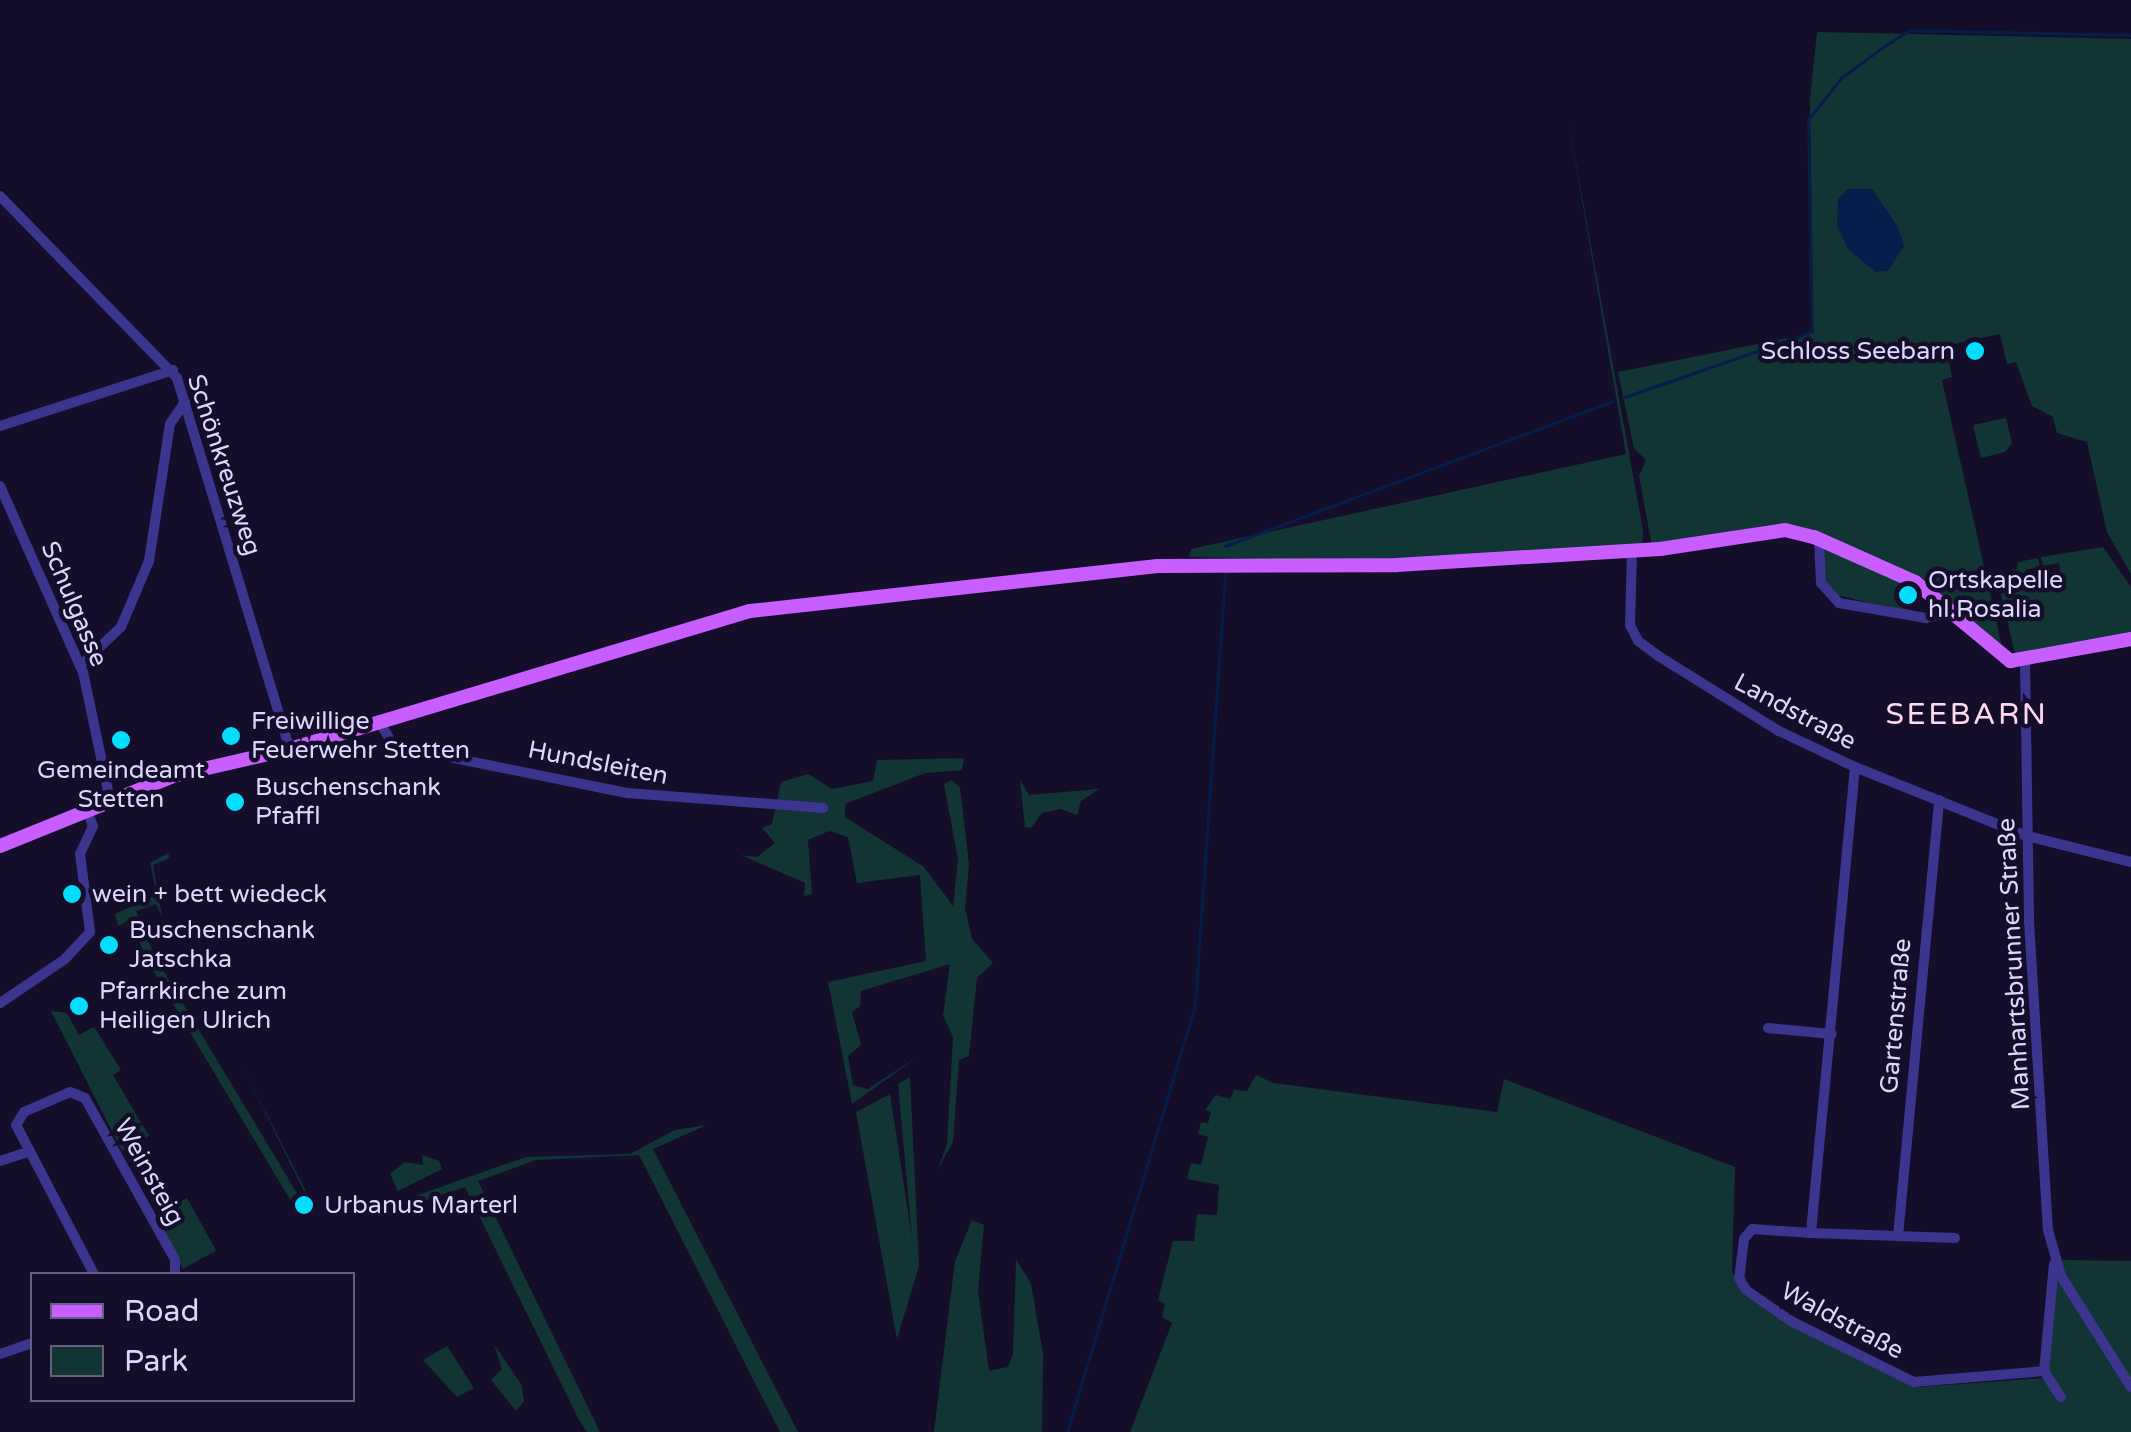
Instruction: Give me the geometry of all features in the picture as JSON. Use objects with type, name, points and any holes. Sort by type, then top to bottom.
[{"type":"main road","points":[[0,846],[183,773],[290,750],[630,645],[800,602],[1158,566],[1397,565],[1632,550],[1779,530],[1819,539],[1915,582],[2000,657],[2025,662],[2131,639]]},
{"type":"street","name":"Schönkreuzweg","points":[[0,196],[173,370],[290,750]]},
{"type":"street","points":[[0,426],[173,370]]},
{"type":"street","points":[[80,666],[121,627],[149,560],[170,424],[185,402]]},
{"type":"street","name":"Schulgasse","points":[[0,486],[80,666],[110,800]]},
{"type":"street","points":[[1819,539],[1819,579],[1839,603],[1926,618],[1952,611]]},
{"type":"street","name":"Landstraße","points":[[1632,550],[1630,619],[1642,646],[1779,731],[1855,767],[2027,836],[2131,862]]},
{"type":"street","name":"Manhartsbrunner Straße","points":[[2025,662],[2027,836],[2054,1263],[2044,1371]]},
{"type":"street","name":"Hundsleiten","points":[[380,723],[394,746],[628,793],[824,808]]},
{"type":"street","points":[[1811,1233],[1855,767]]},
{"type":"street","name":"Gartenstraße","points":[[1898,1236],[1939,800]]},
{"type":"street","points":[[0,1003],[60,963],[90,932],[80,854],[93,826],[87,810]]},
{"type":"street","points":[[1768,1028],[1832,1034]]},
{"type":"street","name":"Weinsteig","points":[[24,1152],[16,1125],[24,1112],[78,1092],[174,1260],[175,1272]]},
{"type":"street","points":[[0,1161],[24,1152],[93,1272]]},
{"type":"street","name":"Waldstraße","points":[[1955,1238],[1811,1233],[1763,1226],[1744,1238],[1739,1278],[1746,1290],[1791,1322],[1914,1382],[2044,1371]]},
{"type":"street","name":"Manhartsbrunner Straße","points":[[2054,1263],[2131,1387]]},
{"type":"street","points":[[0,1354],[30,1344]]},
{"type":"street","points":[[2044,1371],[2061,1398]]},
{"type":"green space","points":[[1817,32],[2131,39],[2131,574],[2107,532],[2087,442],[2057,433],[2053,417],[2032,406],[2016,362],[2007,364],[2000,334],[1945,346],[1952,377],[1942,380],[2003,651],[1920,576],[1814,531],[1768,525],[1652,546],[1639,476],[1646,460],[1634,448],[1618,372],[1813,333],[1810,98]]},
{"type":"green space","points":[[1567,114],[1643,530],[1642,545],[1381,561],[1189,557],[1191,549],[1626,454]]},
{"type":"green space","points":[[2006,418],[2012,443],[2005,452],[1981,458],[1973,425]]},
{"type":"green space","points":[[2103,547],[2131,587],[2131,632],[2015,654],[2001,594],[2011,591],[2018,562],[2038,558],[2040,567],[2025,570],[2028,583],[2061,575],[2059,563],[2043,566],[2041,557]]},
{"type":"green space","points":[[1825,549],[1917,589],[1900,591],[1914,601],[1911,607],[1907,612],[1833,594],[1822,576]]},
{"type":"green space","points":[[964,758],[962,770],[925,773],[845,804],[845,817],[924,867],[953,906],[958,860],[944,784],[952,780],[960,788],[969,864],[965,908],[972,939],[993,963],[977,978],[969,1056],[959,1060],[953,1142],[937,1171],[947,1144],[953,1037],[943,1015],[950,964],[861,991],[860,1006],[852,1012],[861,1045],[848,1056],[853,1085],[868,1089],[920,1055],[852,1104],[828,982],[926,961],[920,875],[857,883],[848,837],[829,831],[808,840],[812,894],[804,896],[805,883],[741,855],[757,857],[775,843],[762,828],[772,824],[781,782],[808,774],[832,789],[873,781],[877,760]]},
{"type":"green space","points":[[1020,780],[1029,795],[1099,789],[1081,801],[1077,815],[1061,809],[1042,813],[1031,828],[1025,827]]},
{"type":"green space","points":[[168,853],[170,858],[153,865],[162,916],[156,904],[136,911],[155,957],[300,1198],[306,1195],[243,1068],[309,1197],[318,1198],[292,1203],[147,960],[130,920],[118,926],[115,914],[157,895],[150,863]]},
{"type":"green space","points":[[51,1011],[67,1013],[79,1035],[94,1027],[121,1070],[113,1075],[149,1136],[122,1151]]},
{"type":"green space","points":[[1256,1075],[1273,1083],[1497,1112],[1504,1079],[1735,1167],[1732,1271],[1744,1295],[1919,1387],[2046,1378],[2058,1260],[2131,1261],[2131,1432],[1130,1432],[1172,1323],[1162,1317],[1165,1304],[1158,1300],[1173,1241],[1194,1241],[1197,1214],[1217,1215],[1219,1185],[1187,1179],[1191,1163],[1201,1165],[1208,1137],[1198,1134],[1201,1122],[1208,1123],[1211,1112],[1205,1110],[1216,1095],[1230,1099],[1234,1090],[1247,1091]]},
{"type":"green space","points":[[910,1077],[919,1266],[897,1339],[856,1112],[890,1094],[912,1238],[898,1084]]},
{"type":"green space","points":[[707,1125],[653,1149],[798,1432],[780,1432],[639,1155],[536,1160],[478,1181],[600,1432],[587,1432],[579,1420],[465,1187],[382,1215],[375,1201],[395,1203],[526,1157],[630,1154],[675,1130]]},
{"type":"green space","points":[[422,1155],[439,1161],[442,1169],[398,1191],[390,1174],[405,1162],[423,1165]]},
{"type":"green space","points":[[187,1198],[216,1250],[183,1269],[154,1216]]},
{"type":"green space","points":[[972,1220],[984,1225],[978,1291],[989,1371],[1008,1367],[1013,1354],[1016,1259],[1031,1284],[1043,1354],[1042,1432],[934,1432],[955,1261]]},
{"type":"green space","points":[[494,1344],[521,1384],[524,1401],[516,1411],[491,1380],[502,1369]]},
{"type":"green space","points":[[447,1346],[474,1388],[457,1397],[423,1360]]},
{"type":"water","points":[[1848,189],[1872,189],[1898,227],[1904,246],[1888,271],[1875,272],[1848,249],[1837,225],[1838,199]]},
{"type":"waterway","points":[[1625,397],[1812,332],[1808,120],[1841,78],[1886,45],[1910,30],[2131,35]]},
{"type":"waterway","points":[[1225,546],[1613,401]]},
{"type":"waterway","points":[[1067,1432],[1195,1004],[1225,574]]},
{"type":"place","name":"Schloss Seebarn","points":[[1975,351]]},
{"type":"place","name":"Ortskapelle hl.Rosalia","points":[[1908,595]]},
{"type":"place","name":"Freiwillige Feuerwehr Stetten","points":[[231,736]]},
{"type":"place","name":"Gemeindeamt Stetten","points":[[121,740]]},
{"type":"place","name":"Buschenschank Pfaffl","points":[[235,802]]},
{"type":"place","name":"wein + bett wiedeck","points":[[72,894]]},
{"type":"place","name":"Buschenschank Jatschka","points":[[109,945]]},
{"type":"place","name":"Pfarrkirche zum Heiligen Ulrich","points":[[79,1006]]},
{"type":"place","name":"Urbanus Marterl","points":[[304,1205]]},
{"type":"district","name":"SEEBARN","points":[[1967,715]]}]
